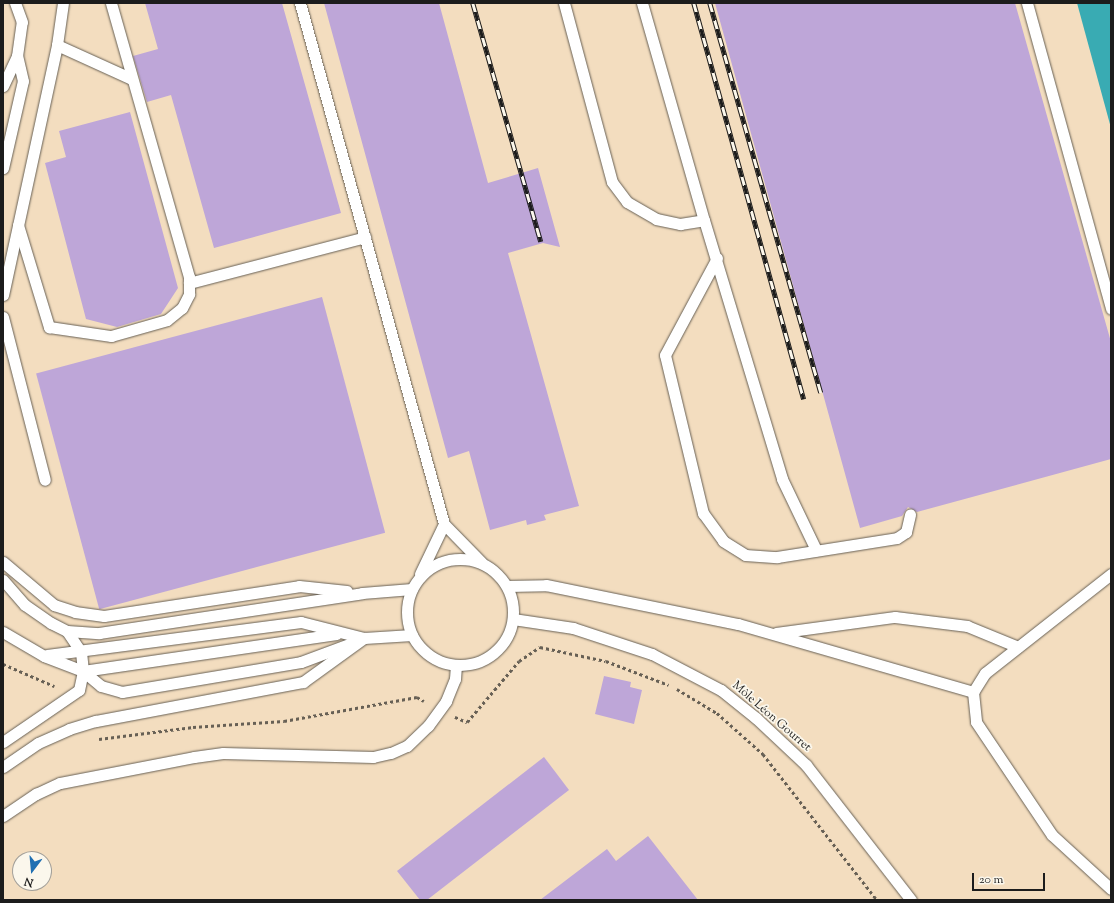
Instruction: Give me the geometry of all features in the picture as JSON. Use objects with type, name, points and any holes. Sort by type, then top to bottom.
[{"type":"lane","points":[[3,86],[17,56],[22,22],[15,3]]},
{"type":"lane","points":[[3,296],[57,45],[63,3]]},
{"type":"lane","points":[[18,225],[49,327],[111,336],[167,320],[182,308],[189,294],[189,283],[111,3]]},
{"type":"lane","points":[[300,3],[444,524],[482,563],[496,573],[507,586],[512,602],[513,619],[508,635],[499,648],[487,658],[472,664],[456,665],[430,656],[412,635],[406,612],[412,589],[444,524]]},
{"type":"lane","points":[[564,3],[612,182],[628,202],[656,219],[680,224],[704,220]]},
{"type":"lane","points":[[642,3],[704,220],[717,258],[782,479],[816,550]]},
{"type":"lane","points":[[1027,3],[1111,309]]},
{"type":"lane","points":[[57,45],[132,79]]},
{"type":"lane","points":[[3,168],[23,81],[17,56]]},
{"type":"lane","points":[[189,283],[364,237]]},
{"type":"lane","points":[[717,258],[665,355],[703,512],[723,542],[745,554],[777,557],[897,538],[906,532],[910,514]]},
{"type":"lane","points":[[3,317],[45,480]]},
{"type":"lane","points":[[418,578],[431,567],[448,560],[465,559],[482,563]]},
{"type":"lane","points":[[3,562],[54,605],[75,612],[104,616],[299,586],[362,593]]},
{"type":"lane","points":[[1111,574],[985,673],[972,692],[976,722],[1052,835],[1111,889]]},
{"type":"lane","points":[[3,580],[25,605],[67,630],[98,633],[362,593],[412,589]]},
{"type":"lane","points":[[507,586],[546,585],[738,624],[972,692]]},
{"type":"lane","points":[[773,634],[895,617],[967,626],[1018,647]]},
{"type":"lane","name":"Môle Léon Gourret","points":[[513,619],[573,628],[652,654],[721,690],[756,718],[806,765],[911,900]]},
{"type":"lane","points":[[44,656],[301,622],[364,638],[412,635]]},
{"type":"lane","points":[[3,742],[79,690],[83,671],[81,652],[67,630]]},
{"type":"lane","points":[[3,632],[44,656],[83,671],[101,686],[122,692],[301,662],[364,638]]},
{"type":"lane","points":[[83,671],[340,633]]},
{"type":"lane","points":[[3,767],[38,743],[69,729],[96,721],[303,682],[364,638]]},
{"type":"lane","points":[[3,816],[36,794],[60,783],[194,757],[223,753],[373,757],[391,753],[407,746],[428,726],[446,701],[454,679],[456,665]]},
{"type":"path","points":[[562,650],[606,661],[671,686],[717,713],[763,754],[877,900]]},
{"type":"water","points":[[1077,3],[1111,3],[1111,128]]},
{"type":"building","points":[[145,3],[282,3],[341,213],[214,248],[171,95],[147,102],[133,56],[158,49]]},
{"type":"building","points":[[324,3],[439,3],[488,183],[538,168],[560,247],[543,243],[508,253],[579,506],[544,515],[546,520],[527,525],[526,520],[490,530],[469,451],[448,458]]},
{"type":"building","points":[[715,3],[1015,3],[1111,342],[1111,459],[917,512],[908,507],[902,516],[860,528]]},
{"type":"building","points":[[130,112],[178,288],[161,314],[117,327],[86,319],[45,163],[66,157],[59,131]]},
{"type":"building","points":[[322,297],[385,533],[99,609],[36,374]]},
{"type":"building","points":[[604,676],[631,682],[630,687],[642,690],[634,724],[595,714]]},
{"type":"building","points":[[544,757],[569,790],[427,900],[420,900],[397,871]]},
{"type":"building","points":[[648,836],[698,900],[540,900],[607,849],[616,861]]},
{"type":"railway","points":[[473,3],[541,242]]},
{"type":"railway","points":[[694,3],[804,399]]},
{"type":"railway","points":[[710,3],[821,393]]}]
